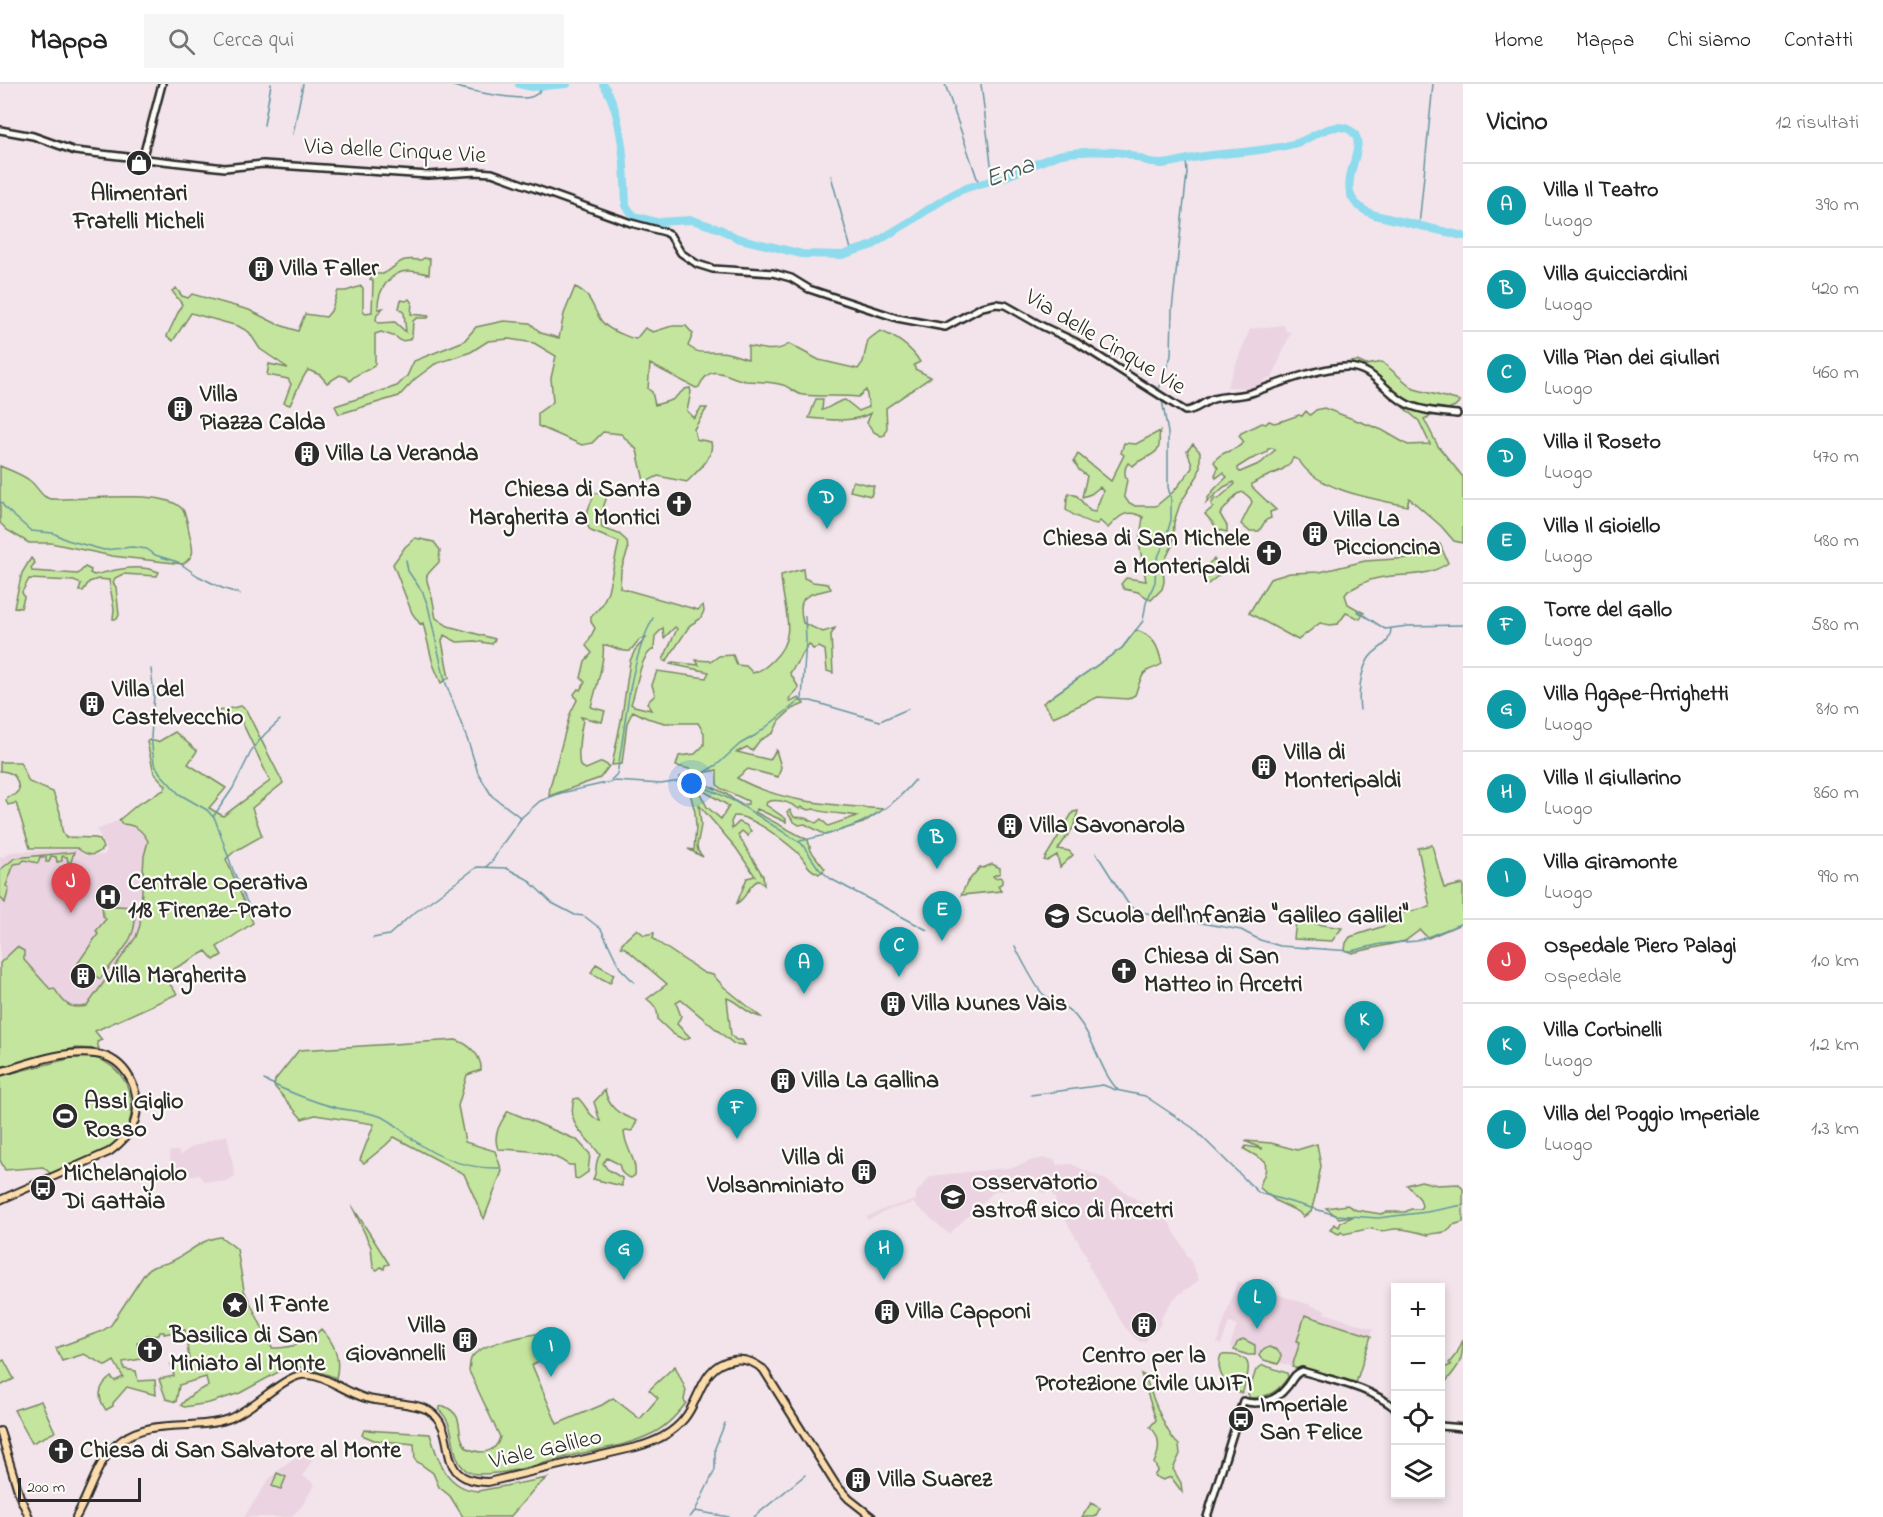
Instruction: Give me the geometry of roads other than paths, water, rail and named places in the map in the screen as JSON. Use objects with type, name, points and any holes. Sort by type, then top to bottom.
[{"type":"main road","points":[[0,1072],[65,1055],[100,1055],[116,1062],[128,1074],[134,1085],[137,1100],[132,1128],[110,1152],[0,1200]]},
{"type":"main road","name":"Viale Galileo","points":[[76,1517],[104,1458],[124,1438],[148,1428],[207,1425],[241,1414],[282,1384],[299,1376],[318,1378],[364,1398],[427,1410],[442,1425],[452,1466],[465,1479],[488,1482],[627,1450],[660,1439],[679,1425],[686,1416],[706,1376],[720,1365],[736,1359],[757,1364],[769,1376],[836,1485],[849,1499],[872,1517]]},
{"type":"main road","points":[[0,1431],[20,1497],[29,1517]]},
{"type":"street","points":[[142,160],[162,84]]},
{"type":"street","name":"Via delle Cinque Vie","points":[[0,130],[33,136],[69,150],[225,168],[263,164],[428,176],[492,173],[631,223],[664,232],[670,235],[681,253],[697,264],[713,269],[773,273],[791,278],[809,288],[897,318],[945,327],[982,308],[998,303],[1005,304],[1042,326],[1076,342],[1185,411],[1194,410],[1211,399],[1246,394],[1330,369],[1357,367],[1367,371],[1407,404],[1419,409],[1457,414]]},
{"type":"street","points":[[1207,1517],[1243,1401],[1256,1403],[1274,1398],[1286,1388],[1296,1373],[1302,1371],[1365,1391],[1391,1406]]},
{"type":"street","points":[[1445,1426],[1463,1428]]},
{"type":"waterway","points":[[264,125],[271,84]]},
{"type":"waterway","points":[[293,134],[303,84]]},
{"type":"waterway","points":[[448,84],[514,98],[536,95],[545,85]]},
{"type":"waterway","name":"Ema","points":[[519,84],[532,87],[567,84]]},
{"type":"waterway","name":"Ema","points":[[603,84],[610,96],[619,126],[624,160],[626,206],[634,216],[657,222],[692,220],[720,229],[737,238],[802,254],[842,255],[873,245],[957,192],[1008,176],[1062,154],[1112,152],[1162,164],[1285,146],[1335,127],[1348,129],[1356,136],[1358,146],[1349,183],[1351,195],[1358,206],[1375,215],[1463,236]]},
{"type":"waterway","points":[[945,84],[979,184]]},
{"type":"waterway","points":[[981,84],[993,180]]},
{"type":"waterway","points":[[1419,226],[1433,84]]},
{"type":"waterway","points":[[1160,392],[1159,389],[1171,356],[1172,310],[1187,173],[1186,160]]},
{"type":"waterway","points":[[831,176],[852,253]]},
{"type":"waterway","points":[[1052,696],[1122,648],[1143,621],[1146,603],[1155,582],[1156,561],[1171,520],[1171,499],[1168,487],[1168,433],[1162,400]]},
{"type":"waterway","points":[[0,501],[31,531],[53,533],[67,540],[104,550],[132,547],[147,549],[155,555],[178,562],[198,576],[222,588],[240,594]]},
{"type":"waterway","points":[[406,560],[408,571],[423,593],[428,606],[445,681],[478,773],[492,796],[520,817]]},
{"type":"waterway","points":[[1357,611],[1385,629],[1408,626],[1463,625]]},
{"type":"waterway","points":[[802,699],[806,641],[805,616]]},
{"type":"waterway","points":[[611,780],[617,774],[633,675],[644,637],[653,618]]},
{"type":"waterway","points":[[1360,710],[1360,690],[1364,670],[1372,654],[1388,640],[1391,629]]},
{"type":"waterway","points":[[151,669],[154,695],[151,737],[154,763],[179,794],[207,810],[215,819],[233,870],[253,916]]},
{"type":"waterway","points":[[486,867],[522,817],[540,801],[561,793],[615,781],[661,784],[693,779],[718,764],[740,744],[756,735],[799,701],[811,701],[880,721],[908,709]]},
{"type":"waterway","points":[[213,817],[233,788],[253,748],[280,720]]},
{"type":"waterway","points":[[694,780],[736,802],[802,844],[819,869],[831,879],[927,930]]},
{"type":"waterway","points":[[800,841],[849,828],[877,814],[890,805],[915,780]]},
{"type":"waterway","points":[[1096,853],[1135,911],[1241,930],[1260,940],[1280,946],[1351,951],[1381,944],[1417,941],[1463,923]]},
{"type":"waterway","points":[[373,938],[389,935],[410,916],[477,867],[506,868],[527,879],[552,903],[575,915],[584,916],[601,929],[620,968],[634,982]]},
{"type":"waterway","points":[[1015,946],[1040,991],[1068,1009],[1080,1022],[1118,1090]]},
{"type":"waterway","points":[[264,1080],[318,1102],[387,1119],[425,1148],[445,1158],[478,1167],[501,1168]]},
{"type":"waterway","points":[[1031,1095],[1103,1085],[1145,1096],[1193,1128],[1259,1193],[1336,1215],[1378,1218],[1463,1205]]},
{"type":"waterway","points":[[690,1517],[715,1470],[715,1448],[725,1423]]},
{"type":"waterway","points":[[754,1517],[805,1475]]},
{"type":"waterway","points":[[695,1511],[729,1517]]},
{"type":"tunnel","points":[[1457,414],[1463,417]]},
{"type":"place","name":"Alimentari Fratelli Micheli","points":[[139,163]]},
{"type":"place","name":"Villa Faller","points":[[261,269]]},
{"type":"place","name":"Villa Piazza Calda","points":[[180,409]]},
{"type":"place","name":"Villa La Veranda","points":[[307,454]]},
{"type":"place","name":"Chiesa di Santa Margherita a Montici","points":[[679,504]]},
{"type":"place","name":"Villa il Roseto","points":[[827,529]]},
{"type":"place","name":"Villa La Piccioncina","points":[[1315,534]]},
{"type":"place","name":"Chiesa di San Michele a Monteripaldi","points":[[1269,553]]},
{"type":"place","name":"Villa del Castelvecchio","points":[[92,704]]},
{"type":"place","name":"Villa di Monteripaldi","points":[[1264,767]]},
{"type":"place","name":"Villa Savonarola","points":[[1010,826]]},
{"type":"place","name":"Villa Guicciardini","points":[[937,869]]},
{"type":"place","name":"Centrale Operativa 118 Firenze-Prato","points":[[108,897]]},
{"type":"place","name":"Ospedale Piero Palagi","points":[[71,913]]},
{"type":"place","name":"Scuola dell'Infanzia \"Galileo Galilei\"","points":[[1057,916]]},
{"type":"place","name":"Villa Il Gioiello","points":[[942,941]]},
{"type":"place","name":"Chiesa di San Matteo in Arcetri","points":[[1124,971]]},
{"type":"place","name":"Villa Margherita","points":[[83,976]]},
{"type":"place","name":"Villa Pian dei Giullari","points":[[899,977]]},
{"type":"place","name":"Villa Il Teatro","points":[[804,994]]},
{"type":"place","name":"Villa Nunes Vais","points":[[893,1004]]},
{"type":"place","name":"Villa Corbinelli","points":[[1364,1051]]},
{"type":"place","name":"Villa La Gallina","points":[[783,1081]]},
{"type":"place","name":"Assi Giglio Rosso","points":[[65,1116]]},
{"type":"place","name":"Torre del Gallo","points":[[737,1139]]},
{"type":"place","name":"Villa di Volsanminiato","points":[[864,1172]]},
{"type":"place","name":"Michelangiolo Di Gattaia","points":[[43,1188]]},
{"type":"place","name":"Osservatorio astrofisico di Arcetri","points":[[953,1197]]},
{"type":"place","name":"Villa Agape-Arrighetti","points":[[624,1280]]},
{"type":"place","name":"Villa Il Giullarino","points":[[884,1280]]},
{"type":"place","name":"Il Fante","points":[[235,1305]]},
{"type":"place","name":"Villa Capponi","points":[[887,1312]]},
{"type":"place","name":"Centro per la Protezione Civile UNIFI","points":[[1144,1325]]},
{"type":"place","name":"Villa del Poggio Imperiale","points":[[1257,1329]]},
{"type":"place","name":"Villa Giovannelli","points":[[465,1340]]},
{"type":"place","name":"Basilica di San Miniato al Monte","points":[[150,1350]]},
{"type":"place","name":"Villa Giramonte","points":[[551,1377]]},
{"type":"place","name":"Imperiale San Felice","points":[[1241,1419]]},
{"type":"place","name":"Chiesa di San Salvatore al Monte","points":[[61,1451]]},
{"type":"place","name":"Villa Suarez","points":[[858,1480]]}]
